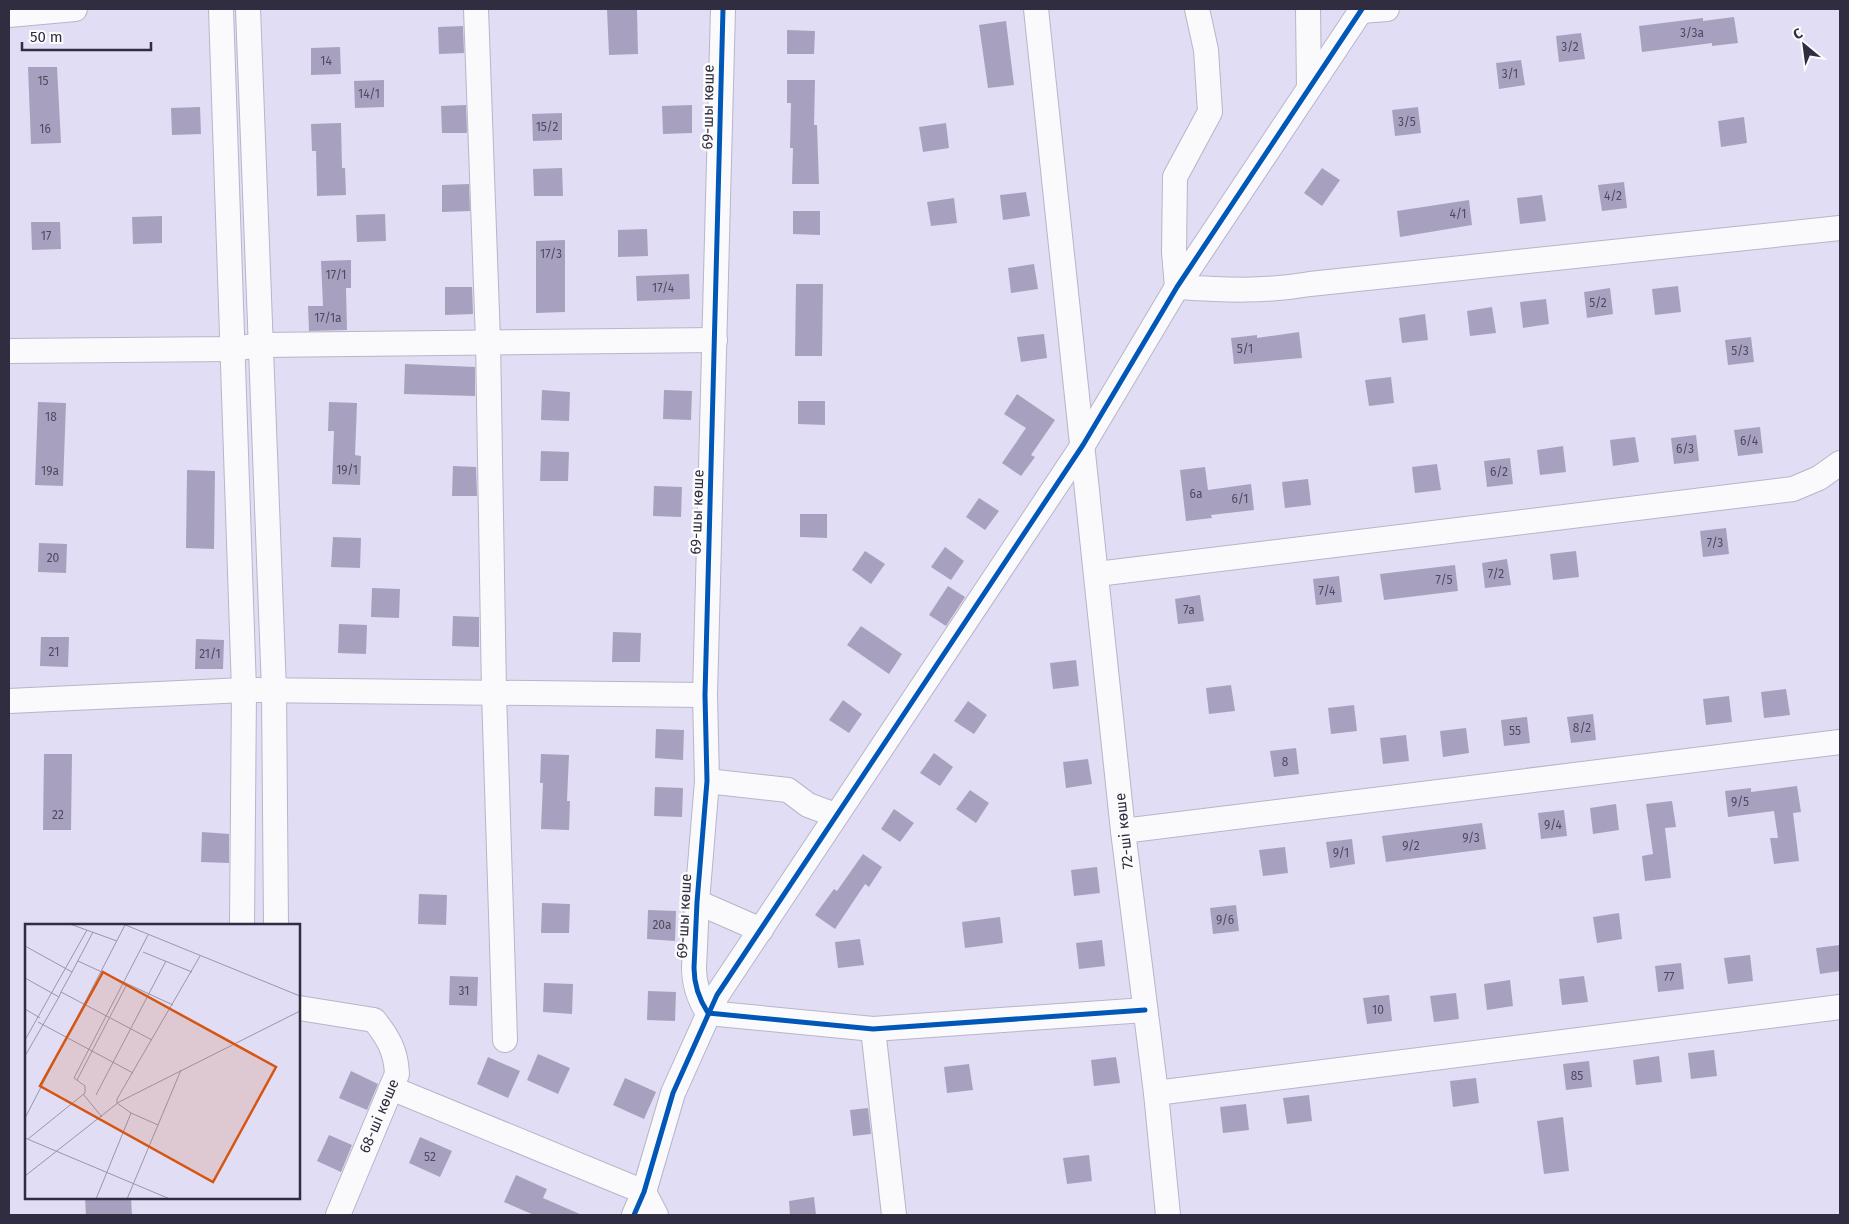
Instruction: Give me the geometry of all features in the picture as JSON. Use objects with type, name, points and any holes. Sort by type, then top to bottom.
[{"type":"street","points":[[9,14],[75,9]]},
{"type":"street","points":[[221,9],[244,690],[242,924]]},
{"type":"street","points":[[248,9],[274,690],[276,924]]},
{"type":"street","points":[[476,9],[488,341],[494,692],[505,1040]]},
{"type":"street","name":"69-шы көше","points":[[708,1013],[701,1002],[694,979],[696,902],[707,780],[705,695],[723,9]]},
{"type":"street","name":"72-ші көше","points":[[1036,9],[1123,831],[1156,1093],[1168,1215]]},
{"type":"street","points":[[1177,287],[1174,252],[1175,177],[1210,112],[1206,50],[1197,9]]},
{"type":"street","points":[[1308,9],[1309,88]]},
{"type":"street","points":[[634,1215],[644,1192],[673,1093],[708,1013],[835,815],[1083,445],[1177,287],[1361,10],[1387,9]]},
{"type":"street","points":[[1177,287],[1237,291],[1275,290],[1310,284],[1840,228]]},
{"type":"street","points":[[9,351],[231,349],[262,345],[488,341],[715,340]]},
{"type":"street","points":[[1097,574],[1793,489],[1818,478],[1840,462]]},
{"type":"street","points":[[9,700],[244,690],[705,695]]},
{"type":"street","points":[[1123,831],[1840,742]]},
{"type":"street","points":[[707,780],[788,790],[808,805],[835,815]]},
{"type":"street","points":[[696,902],[761,930]]},
{"type":"street","points":[[1156,1093],[1840,1007]]},
{"type":"street","name":"68-ші көше","points":[[300,1008],[374,1020],[389,1039],[396,1058],[397,1074],[338,1215]]},
{"type":"street","points":[[708,1013],[873,1029],[1145,1010]]},
{"type":"street","points":[[873,1029],[894,1215]]},
{"type":"street","points":[[391,1088],[644,1192],[656,1215]]},
{"type":"building","points":[[607,9],[637,9],[638,54],[609,55]]},
{"type":"building","points":[[1734,17],[1738,43],[1712,46],[1712,43],[1642,52],[1639,26],[1703,18],[1703,21]]},
{"type":"building","points":[[1006,21],[1014,85],[988,88],[979,25]]},
{"type":"building","points":[[463,26],[464,53],[439,54],[438,27]]},
{"type":"building","points":[[787,30],[815,31],[814,54],[787,54]]},
{"type":"building","points":[[1581,33],[1585,59],[1559,62],[1556,36]]},
{"type":"building","points":[[340,47],[341,74],[311,75],[311,48]]},
{"type":"building","points":[[1521,60],[1525,85],[1499,89],[1496,63]]},
{"type":"building","points":[[28,67],[57,67],[61,143],[31,144]]},
{"type":"building","points":[[384,80],[384,107],[355,108],[354,81]]},
{"type":"building","points":[[787,80],[815,80],[814,125],[817,125],[819,184],[792,184],[793,148],[790,148],[791,103],[787,103]]},
{"type":"building","points":[[466,105],[467,133],[442,133],[441,106]]},
{"type":"building","points":[[692,105],[692,133],[663,134],[662,106]]},
{"type":"building","points":[[200,107],[201,134],[172,135],[171,108]]},
{"type":"building","points":[[1418,107],[1421,133],[1395,136],[1392,110]]},
{"type":"building","points":[[562,113],[562,140],[533,141],[532,114]]},
{"type":"building","points":[[1744,117],[1747,143],[1721,147],[1718,121]]},
{"type":"building","points":[[341,123],[342,168],[345,168],[346,195],[317,196],[316,151],[312,151],[311,124]]},
{"type":"building","points":[[946,123],[949,148],[923,152],[919,127]]},
{"type":"building","points":[[562,168],[563,196],[534,196],[533,169]]},
{"type":"building","points":[[1322,168],[1340,180],[1322,206],[1304,193]]},
{"type":"building","points":[[1624,182],[1627,208],[1602,211],[1598,185]]},
{"type":"building","points":[[469,184],[470,211],[442,212],[442,185]]},
{"type":"building","points":[[1026,192],[1030,216],[1003,220],[1000,195]]},
{"type":"building","points":[[1542,195],[1546,221],[1520,224],[1517,198]]},
{"type":"building","points":[[954,198],[957,223],[931,226],[927,202]]},
{"type":"building","points":[[1469,200],[1472,225],[1400,237],[1397,211]]},
{"type":"building","points":[[793,211],[820,211],[820,235],[793,234]]},
{"type":"building","points":[[385,214],[386,241],[357,242],[356,215]]},
{"type":"building","points":[[162,216],[162,243],[133,244],[132,217]]},
{"type":"building","points":[[31,222],[60,222],[61,249],[32,250]]},
{"type":"building","points":[[647,229],[648,256],[618,257],[618,230]]},
{"type":"building","points":[[565,240],[565,312],[536,313],[536,241]]},
{"type":"building","points":[[351,260],[351,288],[346,288],[347,330],[309,331],[308,306],[323,306],[321,261]]},
{"type":"building","points":[[1034,264],[1038,289],[1011,293],[1008,268]]},
{"type":"building","points":[[689,274],[690,299],[637,301],[636,276]]},
{"type":"building","points":[[796,284],[823,284],[822,356],[795,356]]},
{"type":"building","points":[[1678,286],[1681,312],[1655,315],[1652,289]]},
{"type":"building","points":[[445,287],[472,287],[473,314],[445,315]]},
{"type":"building","points":[[1610,288],[1613,314],[1587,318],[1584,292]]},
{"type":"building","points":[[1546,299],[1549,324],[1523,328],[1520,302]]},
{"type":"building","points":[[1492,307],[1496,333],[1470,336],[1467,311]]},
{"type":"building","points":[[1425,314],[1428,340],[1402,343],[1399,318]]},
{"type":"building","points":[[1299,332],[1302,358],[1234,364],[1231,338],[1257,335],[1257,338]]},
{"type":"building","points":[[1044,334],[1047,358],[1021,362],[1017,337]]},
{"type":"building","points":[[1751,337],[1754,362],[1728,365],[1725,340]]},
{"type":"building","points":[[405,364],[475,367],[475,396],[404,394]]},
{"type":"building","points":[[1391,377],[1394,403],[1369,406],[1365,380]]},
{"type":"building","points":[[542,390],[570,392],[569,421],[541,420]]},
{"type":"building","points":[[664,390],[692,391],[691,420],[663,419]]},
{"type":"building","points":[[1017,394],[1055,420],[1031,455],[1035,457],[1021,476],[1002,463],[1026,428],[1004,414]]},
{"type":"building","points":[[798,401],[825,401],[825,425],[798,424]]},
{"type":"building","points":[[38,402],[66,403],[63,486],[35,485]]},
{"type":"building","points":[[329,402],[357,403],[355,455],[361,456],[360,485],[332,484],[334,431],[328,431]]},
{"type":"building","points":[[1760,427],[1763,453],[1738,456],[1734,430]]},
{"type":"building","points":[[1696,435],[1699,461],[1674,464],[1671,438]]},
{"type":"building","points":[[1635,437],[1639,462],[1613,466],[1610,440]]},
{"type":"building","points":[[1563,446],[1566,472],[1540,475],[1537,450]]},
{"type":"building","points":[[541,451],[569,452],[568,481],[540,481]]},
{"type":"building","points":[[1510,458],[1513,484],[1487,487],[1484,461]]},
{"type":"building","points":[[1437,464],[1441,490],[1415,493],[1412,467]]},
{"type":"building","points":[[453,466],[476,467],[477,496],[452,496]]},
{"type":"building","points":[[1205,467],[1208,490],[1251,484],[1254,510],[1211,515],[1212,518],[1186,521],[1180,470]]},
{"type":"building","points":[[187,470],[215,471],[214,549],[186,548]]},
{"type":"building","points":[[1308,479],[1311,505],[1285,508],[1282,482]]},
{"type":"building","points":[[654,486],[682,487],[681,517],[653,516]]},
{"type":"building","points":[[979,498],[999,511],[985,530],[966,517]]},
{"type":"building","points":[[800,514],[827,514],[827,538],[800,537]]},
{"type":"building","points":[[1726,528],[1729,554],[1703,557],[1700,531]]},
{"type":"building","points":[[333,537],[361,538],[360,568],[331,567]]},
{"type":"building","points":[[39,543],[67,544],[66,573],[38,572]]},
{"type":"building","points":[[945,547],[964,561],[951,580],[931,567]]},
{"type":"building","points":[[865,551],[885,564],[871,584],[852,570]]},
{"type":"building","points":[[1576,551],[1579,577],[1553,580],[1550,554]]},
{"type":"building","points":[[1507,559],[1511,585],[1485,588],[1482,563]]},
{"type":"building","points":[[1455,565],[1458,591],[1384,600],[1380,574]]},
{"type":"building","points":[[1339,576],[1342,602],[1316,605],[1313,579]]},
{"type":"building","points":[[948,586],[965,597],[946,626],[929,615]]},
{"type":"building","points":[[372,588],[400,589],[399,618],[371,617]]},
{"type":"building","points":[[1200,595],[1204,621],[1178,624],[1175,599]]},
{"type":"building","points":[[453,616],[479,617],[479,647],[452,646]]},
{"type":"building","points":[[339,624],[367,625],[366,654],[338,653]]},
{"type":"building","points":[[861,626],[902,654],[889,674],[847,645]]},
{"type":"building","points":[[613,632],[641,633],[640,662],[612,662]]},
{"type":"building","points":[[41,637],[69,637],[68,667],[40,666]]},
{"type":"building","points":[[196,639],[224,640],[223,669],[195,669]]},
{"type":"building","points":[[1076,660],[1079,686],[1053,689],[1050,663]]},
{"type":"building","points":[[1231,685],[1235,711],[1209,714],[1206,688]]},
{"type":"building","points":[[1786,689],[1790,715],[1764,718],[1761,692]]},
{"type":"building","points":[[1729,696],[1732,722],[1706,725],[1703,699]]},
{"type":"building","points":[[843,700],[862,714],[849,733],[829,720]]},
{"type":"building","points":[[968,701],[987,715],[974,734],[954,721]]},
{"type":"building","points":[[1354,705],[1357,731],[1331,734],[1328,708]]},
{"type":"building","points":[[1593,714],[1596,740],[1571,743],[1567,717]]},
{"type":"building","points":[[1527,717],[1530,743],[1504,746],[1501,720]]},
{"type":"building","points":[[1466,728],[1469,753],[1443,757],[1440,731]]},
{"type":"building","points":[[656,729],[684,730],[683,760],[655,758]]},
{"type":"building","points":[[1406,735],[1409,761],[1383,764],[1380,738]]},
{"type":"building","points":[[1296,748],[1299,774],[1274,777],[1270,751]]},
{"type":"building","points":[[934,753],[953,767],[940,786],[920,773]]},
{"type":"building","points":[[44,754],[72,754],[71,830],[43,830]]},
{"type":"building","points":[[541,754],[569,755],[567,801],[570,801],[569,830],[541,829],[543,783],[540,783]]},
{"type":"building","points":[[1088,759],[1092,784],[1066,788],[1063,762]]},
{"type":"building","points":[[1797,786],[1801,812],[1793,813],[1799,861],[1774,864],[1770,838],[1778,838],[1774,811],[1728,817],[1725,791],[1751,788],[1751,792]]},
{"type":"building","points":[[655,787],[683,788],[682,817],[654,816]]},
{"type":"building","points":[[970,790],[989,803],[976,823],[956,809]]},
{"type":"building","points":[[1672,801],[1676,827],[1665,828],[1671,878],[1645,881],[1642,856],[1653,854],[1646,804]]},
{"type":"building","points":[[1616,804],[1619,830],[1593,834],[1590,808]]},
{"type":"building","points":[[894,809],[914,823],[900,842],[881,829]]},
{"type":"building","points":[[1564,810],[1567,836],[1541,839],[1538,813]]},
{"type":"building","points":[[1482,823],[1486,849],[1386,862],[1382,836]]},
{"type":"building","points":[[202,832],[229,834],[229,863],[201,862]]},
{"type":"building","points":[[1352,839],[1355,864],[1330,868],[1326,842]]},
{"type":"building","points":[[1285,847],[1288,873],[1263,876],[1259,850]]},
{"type":"building","points":[[863,854],[882,867],[869,887],[865,884],[835,929],[815,915],[834,889],[837,891]]},
{"type":"building","points":[[1097,867],[1100,893],[1074,896],[1071,870]]},
{"type":"building","points":[[419,894],[447,895],[446,925],[418,924]]},
{"type":"building","points":[[542,903],[570,904],[569,933],[541,933]]},
{"type":"building","points":[[1236,905],[1239,931],[1213,934],[1210,908]]},
{"type":"building","points":[[648,910],[676,911],[675,941],[647,939]]},
{"type":"building","points":[[1619,913],[1622,939],[1597,943],[1593,917]]},
{"type":"building","points":[[1000,917],[1003,943],[965,948],[962,922]]},
{"type":"building","points":[[860,939],[864,965],[838,968],[835,942]]},
{"type":"building","points":[[1102,940],[1105,966],[1079,969],[1076,943]]},
{"type":"building","points":[[1840,945],[1840,971],[1820,974],[1816,948]]},
{"type":"building","points":[[1750,955],[1753,981],[1728,984],[1724,958]]},
{"type":"building","points":[[1681,963],[1684,989],[1658,992],[1655,966]]},
{"type":"building","points":[[450,976],[478,977],[477,1006],[449,1005]]},
{"type":"building","points":[[1584,976],[1588,1002],[1562,1005],[1559,979]]},
{"type":"building","points":[[1510,980],[1513,1006],[1487,1010],[1484,984]]},
{"type":"building","points":[[544,983],[573,984],[572,1014],[543,1012]]},
{"type":"building","points":[[648,991],[676,992],[675,1021],[647,1020]]},
{"type":"building","points":[[1456,993],[1459,1019],[1434,1022],[1430,996]]},
{"type":"building","points":[[1389,995],[1392,1021],[1367,1024],[1363,998]]},
{"type":"building","points":[[1714,1050],[1717,1076],[1691,1079],[1688,1053]]},
{"type":"building","points":[[538,1054],[570,1068],[558,1094],[527,1080]]},
{"type":"building","points":[[1659,1056],[1662,1082],[1636,1085],[1633,1060]]},
{"type":"building","points":[[488,1057],[520,1071],[508,1098],[477,1084]]},
{"type":"building","points":[[1116,1057],[1120,1083],[1094,1086],[1091,1060]]},
{"type":"building","points":[[1589,1061],[1592,1087],[1566,1090],[1563,1064]]},
{"type":"building","points":[[969,1064],[973,1090],[947,1093],[944,1067]]},
{"type":"building","points":[[351,1071],[378,1084],[367,1110],[339,1098]]},
{"type":"building","points":[[625,1078],[656,1092],[644,1119],[613,1105]]},
{"type":"building","points":[[1476,1078],[1479,1103],[1453,1107],[1450,1081]]},
{"type":"building","points":[[1309,1095],[1312,1121],[1287,1124],[1283,1098]]},
{"type":"building","points":[[1246,1104],[1249,1130],[1223,1133],[1220,1107]]},
{"type":"building","points":[[868,1108],[871,1134],[853,1136],[850,1110]]},
{"type":"building","points":[[1563,1117],[1569,1171],[1544,1174],[1537,1121]]},
{"type":"building","points":[[329,1135],[352,1145],[341,1172],[317,1161]]},
{"type":"building","points":[[420,1137],[452,1151],[440,1177],[409,1163]]},
{"type":"building","points":[[1089,1155],[1092,1181],[1067,1184],[1063,1158]]},
{"type":"building","points":[[516,1175],[547,1189],[543,1198],[582,1215],[534,1215],[504,1202]]},
{"type":"building","points":[[814,1197],[816,1215],[790,1215],[789,1201]]},
{"type":"building","points":[[85,1199],[131,1199],[132,1215],[86,1215]]},
{"type":"cycle path","points":[[723,9],[705,695],[707,781],[697,902],[694,968],[696,986],[702,1002],[708,1013],[873,1029],[1145,1010]]},
{"type":"cycle path","points":[[634,1215],[644,1192],[673,1093],[717,995],[1083,445],[1177,287],[1362,9]]}]
